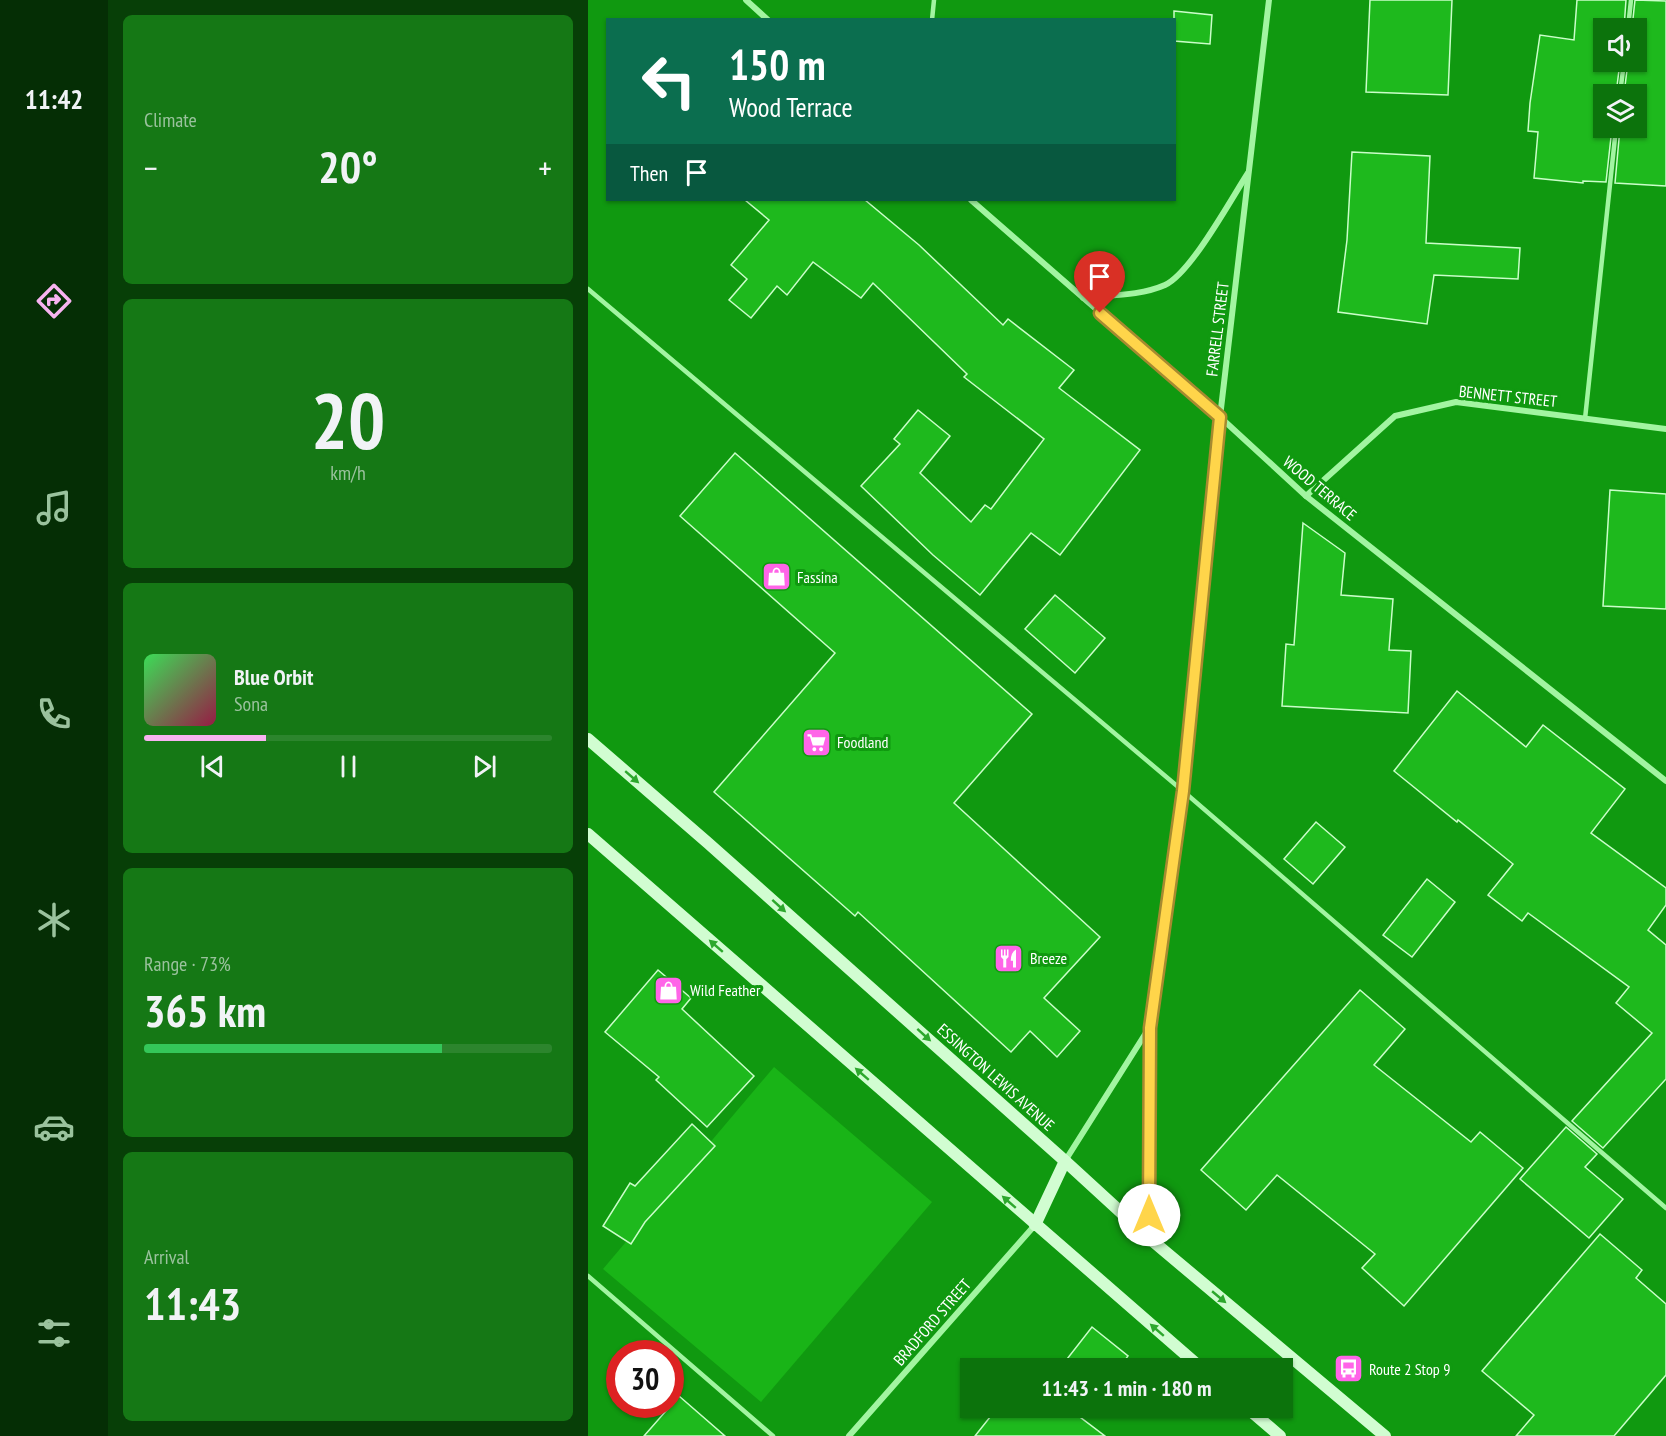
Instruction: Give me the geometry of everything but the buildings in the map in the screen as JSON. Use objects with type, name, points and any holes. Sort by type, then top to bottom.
[{"type":"street","points":[[746,0],[766,18]]},
{"type":"street","name":"FARRELL STREET","points":[[1149,1238],[1150,1028],[1183,791],[1220,417],[1269,0]]},
{"type":"street","name":"FARRELL STREET","points":[[1083,298],[1147,291],[1167,284],[1182,272],[1196,255],[1249,170]]},
{"type":"street","name":"WOOD TERRACE","points":[[972,201],[1220,417],[1306,496],[1666,781]]},
{"type":"street","name":"BENNETT STREET","points":[[1306,496],[1395,416],[1456,402],[1666,429]]},
{"type":"street","name":"ESSINGTON LEWIS AVENUE","points":[[588,739],[708,843],[1149,1238],[1385,1436]]},
{"type":"street","points":[[588,834],[1189,1358]]},
{"type":"street","name":"FARRELL STREET","points":[[1065,1161],[1150,1028]]},
{"type":"street","points":[[1035,1225],[1065,1161]]},
{"type":"street","name":"BRADFORD STREET","points":[[849,1436],[1035,1225]]},
{"type":"street","points":[[1259,1418],[1280,1436]]},
{"type":"lane","points":[[932,18],[934,0]]},
{"type":"lane","points":[[1629,18],[1631,0]]},
{"type":"lane","points":[[1585,418],[1615,138]]},
{"type":"lane","points":[[588,289],[1183,791],[1666,1208]]},
{"type":"lane","points":[[588,1276],[773,1436]]},
{"type":"green space","points":[[774,1067],[932,1202],[761,1402],[603,1269]]},
{"type":"place","name":"Fassina","points":[[776,577]]},
{"type":"place","name":"Foodland","points":[[816,742]]},
{"type":"place","name":"Breeze","points":[[1009,958]]},
{"type":"place","name":"Wild Feather","points":[[669,990]]},
{"type":"place","name":"Route 2 Stop 9","points":[[1348,1369]]},
{"type":"route","points":[[1100,313],[1220,417],[1183,791],[1150,1028],[1149,1215]]}]
